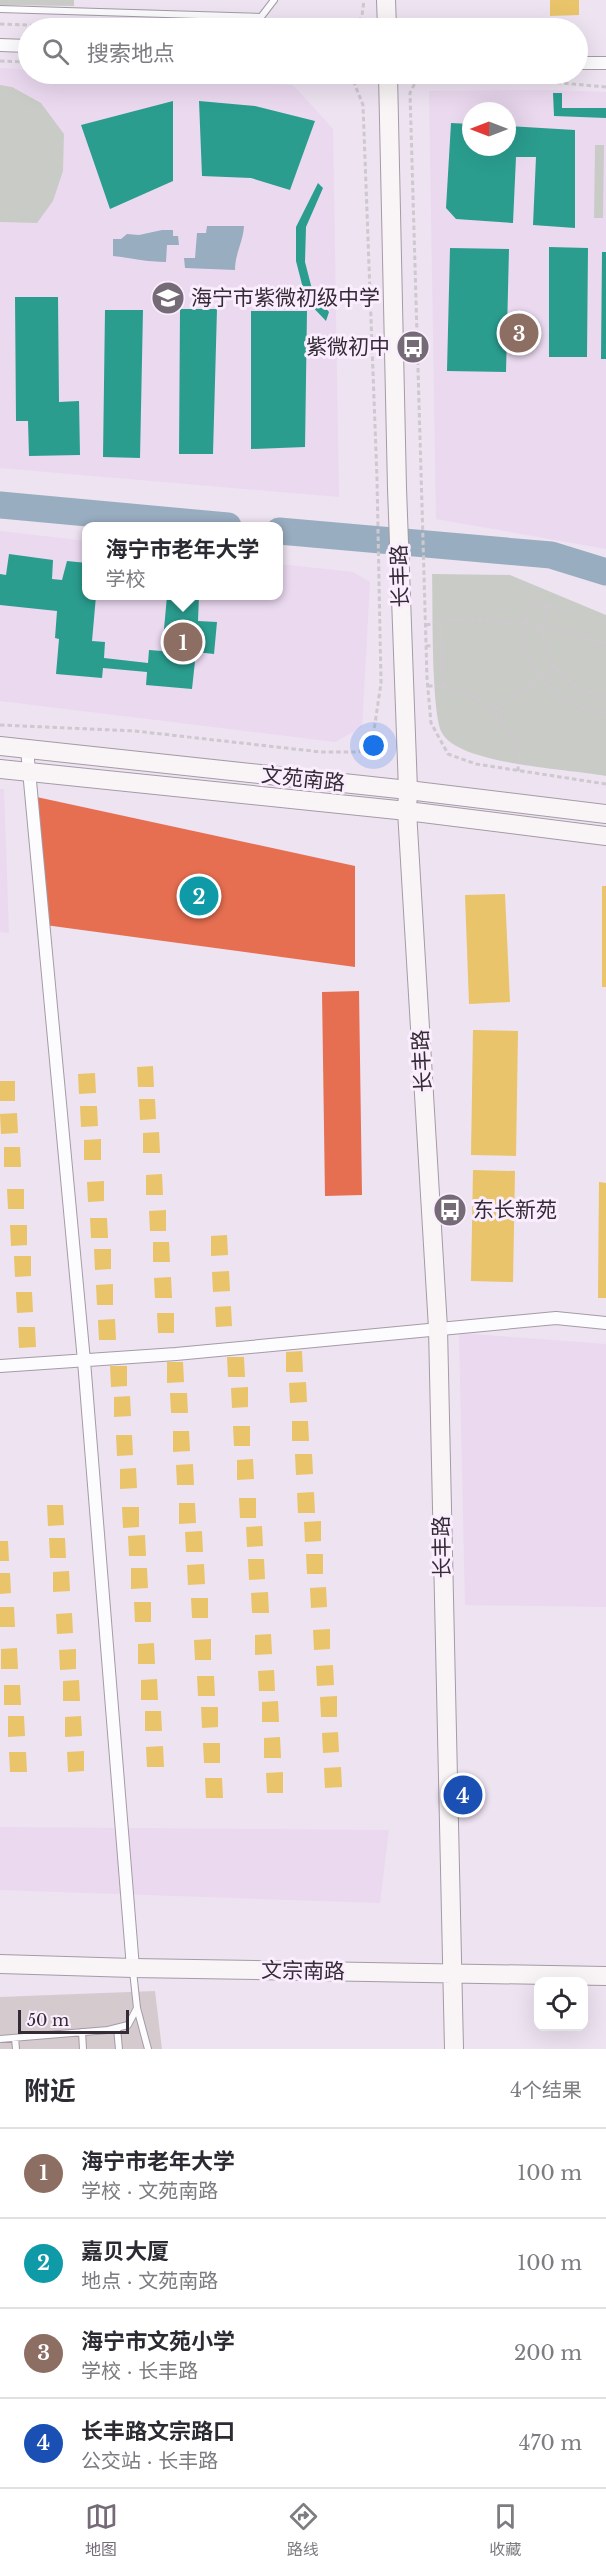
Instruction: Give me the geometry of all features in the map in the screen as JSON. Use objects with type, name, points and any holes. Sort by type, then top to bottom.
[{"type":"street","points":[[386,0],[387,18]]},
{"type":"street","points":[[0,45],[18,46]]},
{"type":"street","points":[[588,63],[606,63]]},
{"type":"street","name":"长丰路","points":[[388,84],[396,488],[407,811],[438,1328],[454,2049]]},
{"type":"street","name":"文苑南路","points":[[0,746],[606,814]]},
{"type":"street","points":[[27,749],[84,1361],[133,1968]]},
{"type":"street","name":"文苑南路","points":[[0,770],[407,811],[606,836]]},
{"type":"street","points":[[0,1366],[176,1354],[556,1318],[606,1323]]},
{"type":"street","name":"文宗南路","points":[[0,1964],[606,1976]]},
{"type":"lane","points":[[0,9],[261,17],[274,0]]},
{"type":"lane","points":[[133,1968],[137,2008],[148,2049]]},
{"type":"lane","points":[[0,2039],[117,2028],[128,2025],[137,2008]]},
{"type":"lane","points":[[117,2028],[120,2049]]},
{"type":"lane","points":[[82,2032],[83,2049]]},
{"type":"lane","points":[[15,2038],[16,2049]]},
{"type":"path","points":[[361,18],[364,0]]},
{"type":"path","points":[[0,24],[18,25]]},
{"type":"path","points":[[0,61],[18,62]]},
{"type":"path","points":[[0,725],[135,731],[321,752],[359,752],[373,737],[381,683],[377,484],[363,105],[354,84]]},
{"type":"path","points":[[414,84],[410,93],[426,646],[431,723],[448,754],[476,764],[606,784]]},
{"type":"path","points":[[572,84],[606,87]]},
{"type":"path","points":[[568,612],[530,600],[525,622],[525,642],[540,676],[548,685],[576,705],[595,712],[606,713]]},
{"type":"path","points":[[548,606],[543,636],[561,674],[585,691],[606,696]]},
{"type":"path","points":[[426,625],[462,619],[525,622],[606,643]]},
{"type":"path","points":[[441,624],[443,686]]},
{"type":"path","points":[[426,646],[442,645]]},
{"type":"path","points":[[495,710],[556,666]]},
{"type":"path","points":[[428,686],[443,686],[463,691],[487,702],[495,710],[519,752],[518,771]]},
{"type":"shaded area","points":[[0,0],[74,0],[74,6],[0,5]]},
{"type":"shaded area","name":"海宁市紫微初级中学","points":[[0,68],[18,69],[18,84],[293,85],[333,129],[339,497],[0,468]]},
{"type":"shaded area","points":[[0,85],[12,87],[41,103],[64,134],[63,171],[53,201],[37,223],[0,222]]},
{"type":"shaded area","points":[[429,91],[606,92],[606,549],[436,519]]},
{"type":"shaded area","points":[[595,145],[604,145],[603,218],[594,218]]},
{"type":"shaded area","points":[[0,531],[82,540],[82,600],[283,600],[283,564],[353,572],[370,582],[362,727],[335,742],[0,701]]},
{"type":"shaded area","points":[[432,574],[510,575],[606,615],[606,776],[492,759],[452,744],[442,733],[438,722],[434,682]]},
{"type":"shaded area","points":[[0,789],[4,789],[9,933],[0,932]]},
{"type":"shaded area","points":[[459,1333],[606,1344],[606,1607],[465,1605]]},
{"type":"shaded area","points":[[0,1827],[389,1830],[380,1903],[0,1890]]},
{"type":"water","points":[[207,226],[244,226],[235,270],[185,268],[184,258],[195,258],[197,233],[206,233]]},
{"type":"water","points":[[173,230],[173,236],[178,236],[179,245],[167,245],[166,262],[113,256],[113,239],[121,239],[127,234],[139,235]]},
{"type":"building: 住宅","points":[[550,0],[579,0],[579,15],[550,16]]},
{"type":"building: 住宅","points":[[602,886],[606,886],[606,987],[602,987]]},
{"type":"building: 住宅","points":[[505,894],[510,1002],[469,1004],[465,895]]},
{"type":"building: 住宅","points":[[473,1030],[518,1031],[516,1156],[471,1155]]},
{"type":"building: 住宅","points":[[153,1066],[154,1087],[138,1087],[137,1067]]},
{"type":"building: 住宅","points":[[95,1073],[96,1093],[79,1094],[78,1074]]},
{"type":"building: 住宅","points":[[0,1081],[15,1081],[15,1101],[0,1101]]},
{"type":"building: 住宅","points":[[139,1099],[155,1099],[156,1119],[140,1120]]},
{"type":"building: 住宅","points":[[80,1106],[97,1106],[98,1126],[81,1127]]},
{"type":"building: 住宅","points":[[17,1113],[18,1133],[1,1134],[0,1114]]},
{"type":"building: 住宅","points":[[159,1132],[160,1153],[143,1153],[143,1133]]},
{"type":"building: 住宅","points":[[101,1139],[101,1160],[84,1160],[84,1140]]},
{"type":"building: 住宅","points":[[4,1147],[20,1147],[21,1167],[4,1167]]},
{"type":"building: 住宅","points":[[473,1170],[515,1171],[513,1282],[471,1281]]},
{"type":"building: 住宅","points":[[162,1174],[163,1195],[146,1195],[146,1175]]},
{"type":"building: 住宅","points":[[104,1181],[104,1201],[88,1202],[87,1182]]},
{"type":"building: 住宅","points":[[599,1182],[606,1183],[606,1298],[598,1298]]},
{"type":"building: 住宅","points":[[7,1189],[24,1189],[24,1209],[8,1209]]},
{"type":"building: 住宅","points":[[166,1210],[166,1231],[150,1231],[149,1211]]},
{"type":"building: 住宅","points":[[90,1218],[107,1218],[108,1238],[91,1238]]},
{"type":"building: 住宅","points":[[10,1225],[27,1225],[27,1245],[11,1246]]},
{"type":"building: 住宅","points":[[227,1235],[228,1255],[211,1256],[211,1236]]},
{"type":"building: 住宅","points":[[153,1242],[169,1242],[170,1262],[153,1262]]},
{"type":"building: 住宅","points":[[94,1249],[111,1249],[111,1269],[95,1270]]},
{"type":"building: 住宅","points":[[14,1256],[31,1256],[31,1276],[15,1277]]},
{"type":"building: 住宅","points":[[229,1271],[230,1291],[213,1292],[212,1272]]},
{"type":"building: 住宅","points":[[171,1277],[172,1298],[155,1298],[154,1278]]},
{"type":"building: 住宅","points":[[113,1284],[113,1305],[97,1305],[96,1285]]},
{"type":"building: 住宅","points":[[16,1292],[32,1292],[33,1312],[17,1313]]},
{"type":"building: 住宅","points":[[231,1306],[232,1326],[216,1327],[215,1307]]},
{"type":"building: 住宅","points":[[157,1313],[174,1313],[174,1333],[158,1333]]},
{"type":"building: 住宅","points":[[115,1319],[116,1340],[99,1340],[98,1320]]},
{"type":"building: 住宅","points":[[18,1327],[35,1327],[36,1347],[19,1348]]},
{"type":"building: 住宅","points":[[302,1351],[303,1372],[286,1372],[286,1352]]},
{"type":"building: 住宅","points":[[227,1357],[244,1357],[245,1377],[228,1377]]},
{"type":"building: 住宅","points":[[167,1362],[183,1362],[184,1382],[167,1383]]},
{"type":"building: 住宅","points":[[110,1366],[127,1366],[127,1386],[111,1387]]},
{"type":"building: 住宅","points":[[306,1382],[307,1402],[290,1403],[289,1383]]},
{"type":"building: 住宅","points":[[248,1387],[248,1407],[232,1408],[231,1388]]},
{"type":"building: 住宅","points":[[170,1393],[187,1393],[188,1413],[171,1413]]},
{"type":"building: 住宅","points":[[130,1396],[131,1416],[114,1417],[114,1397]]},
{"type":"building: 住宅","points":[[292,1421],[308,1421],[309,1441],[292,1441]]},
{"type":"building: 住宅","points":[[233,1426],[250,1426],[250,1446],[234,1446]]},
{"type":"building: 住宅","points":[[173,1431],[189,1431],[190,1451],[173,1452]]},
{"type":"building: 住宅","points":[[116,1435],[132,1435],[133,1455],[117,1456]]},
{"type":"building: 住宅","points":[[295,1454],[312,1454],[313,1474],[296,1475]]},
{"type":"building: 住宅","points":[[253,1459],[254,1479],[237,1480],[237,1460]]},
{"type":"building: 住宅","points":[[193,1464],[194,1485],[177,1485],[176,1465]]},
{"type":"building: 住宅","points":[[136,1468],[137,1488],[120,1489],[120,1469]]},
{"type":"building: 住宅","points":[[314,1492],[315,1513],[298,1513],[297,1493]]},
{"type":"building: 住宅","points":[[239,1498],[256,1498],[256,1518],[240,1518]]},
{"type":"building: 住宅","points":[[179,1503],[195,1503],[196,1523],[179,1524]]},
{"type":"building: 住宅","points":[[47,1505],[63,1505],[64,1525],[48,1526]]},
{"type":"building: 住宅","points":[[122,1507],[139,1507],[139,1527],[123,1528]]},
{"type":"building: 住宅","points":[[321,1521],[321,1541],[305,1542],[304,1522]]},
{"type":"building: 住宅","points":[[262,1526],[263,1546],[247,1547],[246,1527]]},
{"type":"building: 住宅","points":[[202,1531],[203,1552],[186,1552],[185,1532]]},
{"type":"building: 住宅","points":[[145,1535],[146,1556],[129,1556],[128,1536]]},
{"type":"building: 住宅","points":[[49,1538],[65,1538],[66,1558],[50,1558]]},
{"type":"building: 住宅","points":[[0,1541],[8,1541],[9,1561],[0,1561]]},
{"type":"building: 住宅","points":[[306,1554],[323,1554],[323,1574],[307,1574]]},
{"type":"building: 住宅","points":[[248,1559],[264,1559],[265,1579],[249,1580]]},
{"type":"building: 住宅","points":[[204,1564],[205,1584],[188,1585],[187,1565]]},
{"type":"building: 住宅","points":[[131,1568],[147,1568],[148,1588],[131,1589]]},
{"type":"building: 住宅","points":[[69,1571],[70,1591],[53,1592],[53,1572]]},
{"type":"building: 住宅","points":[[0,1573],[10,1573],[11,1593],[0,1594]]},
{"type":"building: 住宅","points":[[326,1587],[327,1607],[311,1608],[310,1588]]},
{"type":"building: 住宅","points":[[268,1592],[269,1613],[252,1613],[251,1593]]},
{"type":"building: 住宅","points":[[191,1598],[208,1598],[208,1618],[192,1618]]},
{"type":"building: 住宅","points":[[134,1602],[151,1602],[151,1622],[135,1622]]},
{"type":"building: 住宅","points":[[0,1607],[14,1607],[15,1627],[0,1627]]},
{"type":"building: 住宅","points":[[72,1613],[73,1633],[57,1634],[56,1614]]},
{"type":"building: 住宅","points":[[330,1629],[330,1649],[314,1650],[313,1630]]},
{"type":"building: 住宅","points":[[271,1634],[272,1654],[255,1655],[255,1635]]},
{"type":"building: 住宅","points":[[211,1639],[211,1660],[195,1660],[194,1640]]},
{"type":"building: 住宅","points":[[154,1643],[155,1664],[138,1664],[138,1644]]},
{"type":"building: 住宅","points":[[17,1648],[18,1669],[1,1669],[1,1649]]},
{"type":"building: 住宅","points":[[76,1649],[76,1669],[60,1670],[59,1650]]},
{"type":"building: 住宅","points":[[333,1665],[334,1685],[317,1686],[316,1666]]},
{"type":"building: 住宅","points":[[274,1670],[275,1691],[259,1691],[258,1671]]},
{"type":"building: 住宅","points":[[197,1676],[214,1676],[215,1696],[198,1696]]},
{"type":"building: 住宅","points":[[157,1679],[158,1700],[141,1700],[141,1680]]},
{"type":"building: 住宅","points":[[79,1680],[80,1701],[63,1701],[63,1681]]},
{"type":"building: 住宅","points":[[4,1685],[20,1685],[21,1705],[4,1705]]},
{"type":"building: 住宅","points":[[337,1696],[337,1717],[321,1717],[320,1697]]},
{"type":"building: 住宅","points":[[278,1701],[279,1722],[262,1722],[262,1702]]},
{"type":"building: 住宅","points":[[201,1707],[218,1707],[218,1727],[202,1728]]},
{"type":"building: 住宅","points":[[145,1711],[161,1711],[162,1731],[145,1731]]},
{"type":"building: 住宅","points":[[8,1716],[24,1716],[25,1736],[8,1737]]},
{"type":"building: 住宅","points":[[81,1716],[82,1736],[65,1737],[65,1717]]},
{"type":"building: 住宅","points":[[338,1732],[339,1752],[323,1753],[322,1733]]},
{"type":"building: 住宅","points":[[280,1737],[281,1758],[264,1758],[264,1738]]},
{"type":"building: 住宅","points":[[203,1743],[220,1743],[220,1763],[204,1763]]},
{"type":"building: 住宅","points":[[163,1746],[164,1767],[147,1767],[146,1747]]},
{"type":"building: 住宅","points":[[84,1751],[84,1771],[68,1772],[67,1752]]},
{"type":"building: 住宅","points":[[9,1752],[26,1752],[27,1772],[10,1772]]},
{"type":"building: 住宅","points":[[341,1767],[342,1787],[325,1788],[324,1768]]},
{"type":"building: 住宅","points":[[283,1772],[283,1793],[267,1793],[266,1773]]},
{"type":"building: 住宅","points":[[205,1778],[222,1778],[223,1798],[206,1798]]},
{"type":"building: 商业","points":[[32,796],[355,866],[355,967],[45,925]]},
{"type":"building: 商业","points":[[359,991],[362,1195],[325,1196],[322,992]]},
{"type":"building: 学校","points":[[553,93],[562,93],[562,108],[606,108],[606,118],[554,116]]},
{"type":"building: 学校","points":[[173,101],[173,181],[110,209],[81,125]]},
{"type":"building: 学校","points":[[199,101],[255,106],[315,121],[290,190],[251,178],[202,176]]},
{"type":"building: 学校","points":[[451,123],[462,124],[462,156],[516,156],[516,127],[575,130],[575,228],[533,225],[536,157],[516,157],[513,223],[456,219],[446,208]]},
{"type":"building: 学校","points":[[318,183],[323,188],[306,227],[305,262],[313,293],[329,312],[326,321],[306,300],[296,261],[296,227]]},
{"type":"building: 学校","points":[[549,247],[588,248],[587,357],[549,357]]},
{"type":"building: 学校","points":[[450,248],[509,249],[506,372],[447,371]]},
{"type":"building: 学校","points":[[602,252],[606,252],[606,359],[601,359]]},
{"type":"building: 学校","points":[[15,297],[58,297],[59,402],[79,401],[80,455],[29,456],[28,421],[16,421]]},
{"type":"building: 学校","points":[[180,309],[217,309],[213,454],[179,454]]},
{"type":"building: 学校","points":[[105,310],[143,310],[140,458],[103,457]]},
{"type":"building: 学校","points":[[251,311],[307,311],[305,447],[251,449]]},
{"type":"building: 学校","points":[[9,554],[53,560],[52,579],[62,580],[67,561],[82,562],[82,600],[96,600],[92,641],[105,642],[104,658],[148,663],[149,650],[162,651],[167,600],[199,600],[198,621],[217,622],[214,654],[196,652],[192,689],[146,685],[147,672],[103,668],[102,678],[56,674],[59,639],[55,638],[57,611],[0,605],[0,574],[6,575]]},
{"type":"building: 其他","points":[[155,1991],[162,2049],[0,2049],[0,1997]]},
{"type":"waterway","points":[[0,505],[185,522]]},
{"type":"waterway","points":[[283,531],[551,555],[606,572]]},
{"type":"place","name":"海宁市紫微初级中学","points":[[168,298]]},
{"type":"place","name":"海宁市文苑小学","points":[[519,333]]},
{"type":"place","name":"紫微初中","points":[[413,347]]},
{"type":"place","name":"海宁市老年大学","points":[[183,642]]},
{"type":"place","name":"嘉贝大厦","points":[[199,896]]},
{"type":"place","name":"东长新苑","points":[[450,1210]]},
{"type":"place","name":"长丰路文宗路口","points":[[463,1795]]}]
